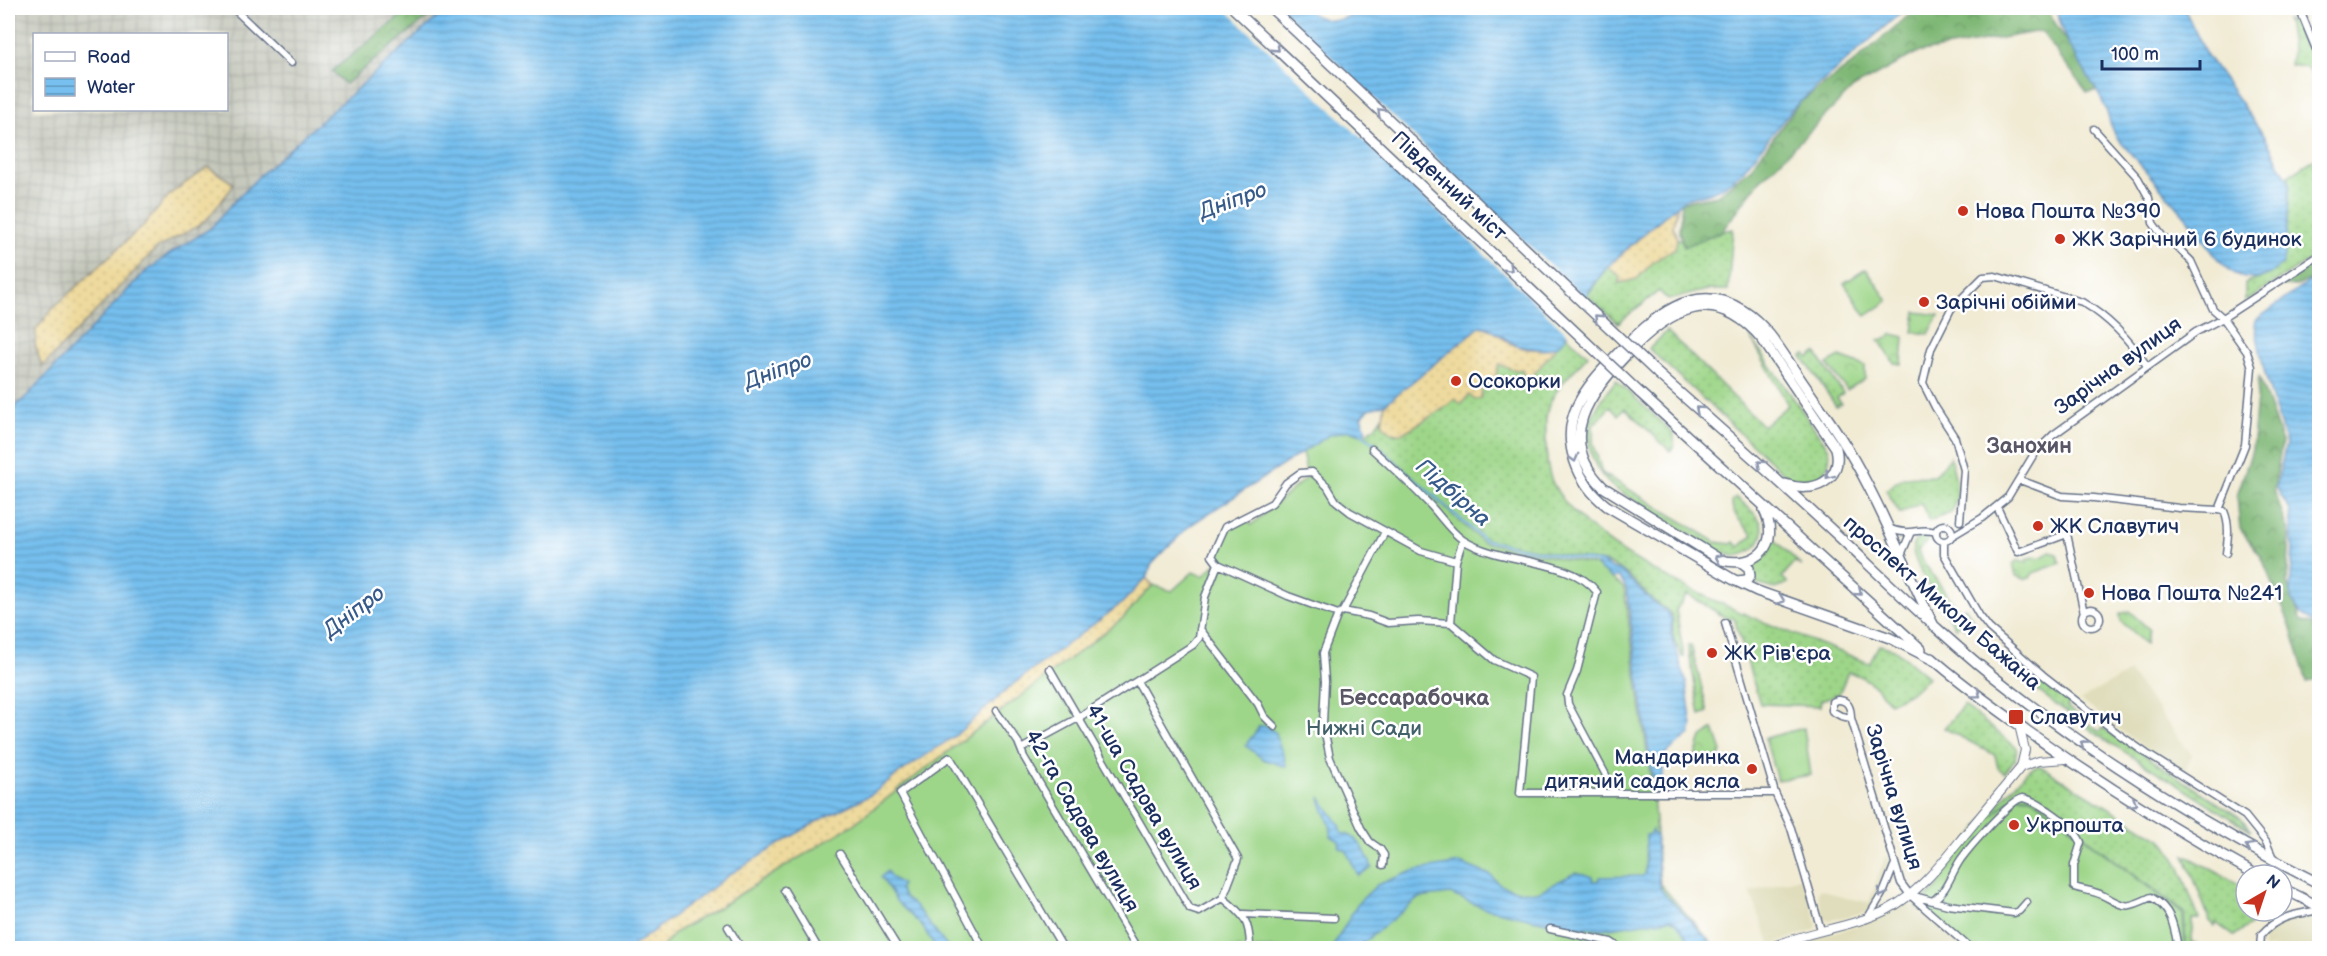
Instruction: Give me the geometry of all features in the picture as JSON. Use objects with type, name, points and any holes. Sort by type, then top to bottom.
[{"type":"highway","name":"Південний міст","points":[[1233,8],[1640,392]]},
{"type":"highway","name":"Південний міст","points":[[1271,8],[1656,373]]},
{"type":"highway","points":[[1933,624],[1848,448],[1762,326],[1745,311],[1730,303],[1706,299],[1681,304],[1662,313],[1642,329],[1601,371],[1582,396],[1572,421],[1572,453],[1578,470],[1594,496],[1660,538],[1736,581],[1757,591],[1890,638],[1935,661]]},
{"type":"highway","points":[[1760,502],[1770,527],[1768,542],[1758,555],[1750,560],[1741,562],[1721,560],[1603,487],[1593,478],[1581,447],[1580,432],[1586,407],[1608,375],[1656,326],[1679,312],[1694,308],[1723,310],[1738,316],[1762,339],[1836,448],[1837,464],[1833,473],[1821,484],[1804,489],[1779,481]]},
{"type":"highway","name":"проспект Миколи Бажана","points":[[1656,373],[1779,481],[1933,624],[2012,691],[2106,760],[2179,807],[2319,884]]},
{"type":"highway","name":"проспект Миколи Бажана","points":[[1640,392],[1935,661],[2066,759],[2152,815],[2236,863]]},
{"type":"highway","points":[[1736,581],[1747,580],[1750,576],[1749,568],[1741,562]]},
{"type":"highway","points":[[2294,895],[2319,909]]},
{"type":"street","points":[[233,8],[291,63]]},
{"type":"street","points":[[2300,8],[2319,59]]},
{"type":"street","points":[[2094,129],[2138,178],[2149,198],[2153,223],[2163,237],[2173,243],[2191,261],[2213,309],[2223,318],[2247,352],[2252,367],[2245,445],[2219,510]]},
{"type":"street","name":"Зарічна вулиця","points":[[1944,541],[1997,507],[2013,492],[2034,454],[2052,435],[2196,332],[2223,318],[2319,255]]},
{"type":"street","points":[[1960,521],[1964,470],[1955,438],[1923,383],[1931,349],[1952,309],[1983,277],[1995,276],[2082,302],[2095,309],[2131,342],[2148,366]]},
{"type":"street","points":[[1371,449],[1416,490],[1463,540],[1494,554],[1575,573],[1590,582],[1597,592],[1577,670],[1567,695],[1568,704],[1615,792]]},
{"type":"street","points":[[1456,561],[1420,551],[1385,532],[1336,501],[1327,486],[1312,472],[1300,473],[1286,483],[1272,503],[1225,527],[1212,556],[1218,564],[1288,596],[1340,613],[1369,616],[1388,623],[1418,621],[1450,623],[1494,660],[1532,677],[1520,793],[1775,793]]},
{"type":"street","points":[[2020,480],[2062,496],[2179,508],[2224,510],[2228,520],[2229,536],[2226,553]]},
{"type":"street","points":[[1997,507],[2018,552],[2067,534],[2084,613]]},
{"type":"street","points":[[1936,532],[1941,525],[1960,521],[1973,523]]},
{"type":"street","points":[[1946,525],[1951,529],[1952,536]]},
{"type":"street","points":[[1888,528],[1910,534],[1928,529],[1936,532]]},
{"type":"street","points":[[1383,865],[1384,855],[1370,842],[1361,828],[1330,758],[1323,723],[1326,681],[1323,653],[1340,613],[1385,532]]},
{"type":"street","points":[[1936,532],[1938,538],[1944,541],[1944,554],[1989,628],[2043,675],[2129,741],[2245,816],[2266,842],[2274,861]]},
{"type":"street","points":[[1901,556],[1910,534]]},
{"type":"street","points":[[1450,623],[1456,561],[1463,540]]},
{"type":"street","points":[[1021,749],[1080,717],[1193,645],[1199,638],[1205,597],[1218,564]]},
{"type":"street","points":[[1725,623],[1775,793],[1791,828],[1821,930]]},
{"type":"street","points":[[1200,629],[1258,704],[1264,716],[1275,727]]},
{"type":"street","name":"41-ша Садова вулиця","points":[[1050,669],[1190,909],[1198,912],[1223,898]]},
{"type":"street","points":[[1137,681],[1238,860],[1223,898],[1243,914],[1247,924],[1250,948]]},
{"type":"street","name":"42-га Садова вулиця","points":[[996,711],[1021,749],[1137,948]]},
{"type":"street","name":"Зарічна вулиця","points":[[1851,718],[1894,866],[1901,883],[1910,895],[1934,872],[2021,767]]},
{"type":"street","points":[[2019,725],[2025,750],[2021,767]]},
{"type":"street","points":[[983,948],[900,793],[950,757],[1063,948]]},
{"type":"street","points":[[2021,767],[2038,761],[2066,759]]},
{"type":"street","points":[[1933,901],[1945,891],[1963,857],[2004,812],[2018,799],[2024,798],[2049,811],[2077,834],[2081,842],[2074,865],[2074,886],[2098,893],[2118,905],[2127,906],[2151,897],[2160,902],[2171,916],[2178,948]]},
{"type":"street","points":[[840,854],[898,948]]},
{"type":"street","points":[[1868,918],[1887,885],[1894,866]]},
{"type":"street","points":[[784,890],[818,948]]},
{"type":"street","points":[[1910,895],[1948,905],[2014,913],[2027,902]]},
{"type":"street","points":[[1769,948],[1821,930],[1868,918],[1900,903],[1910,895]]},
{"type":"street","points":[[1910,895],[1971,948]]},
{"type":"street","points":[[2260,948],[2261,935],[2277,920],[2319,909]]},
{"type":"street","points":[[1243,914],[1334,918]]},
{"type":"street","points":[[728,927],[741,948]]},
{"type":"street","points":[[1550,929],[1611,942],[1620,948]]},
{"type":"shaded area","points":[[8,8],[448,8],[261,174],[211,228],[144,273],[28,395],[8,413]]},
{"type":"shaded area","points":[[2129,672],[2192,755],[2185,771],[2146,749],[2080,700]]},
{"type":"shaded area","points":[[1885,856],[1889,858],[1888,868],[1876,902],[1867,912],[1829,920],[1824,918],[1818,894],[1820,889],[1846,898],[1869,902]]},
{"type":"shaded area","points":[[1803,877],[1817,925],[1815,929],[1771,946],[1750,892]]},
{"type":"shaded area","points":[[1905,904],[1917,906],[1966,948],[1815,948],[1814,938],[1860,925]]},
{"type":"shaded area","points":[[2310,915],[2319,920],[2319,948],[2263,948],[2263,936],[2270,928],[2280,923],[2294,923],[2294,917]]},
{"type":"green space","points":[[411,8],[439,8],[345,84],[332,71]]},
{"type":"green space","points":[[1917,8],[2046,8],[2097,91],[2087,92],[2041,31],[1916,53],[1853,88],[1758,183],[1722,231],[1684,247],[1679,232],[1682,202],[1717,195],[1750,169],[1799,103],[1852,64]]},
{"type":"green space","points":[[2287,20],[2296,27],[2299,39],[2310,44],[2319,69],[2319,80],[2305,67],[2290,65],[2292,52]]},
{"type":"green space","points":[[2319,156],[2319,251],[2312,254],[2313,258],[2245,302],[2245,284],[2264,277],[2275,270],[2283,260],[2290,184],[2288,176]]},
{"type":"green space","points":[[1733,229],[1728,290],[1707,290],[1668,300],[1659,291],[1618,323],[1587,296],[1607,267],[1620,276],[1619,283],[1636,279],[1653,262],[1674,248],[1677,239],[1681,239],[1684,246]]},
{"type":"green space","points":[[2319,258],[2319,282],[2315,277],[2296,286],[2284,285]]},
{"type":"green space","points":[[1866,269],[1888,301],[1866,316],[1844,283]]},
{"type":"green space","points":[[1916,312],[1939,315],[1929,334],[1913,332]]},
{"type":"green space","points":[[1667,331],[1763,426],[1788,405],[1750,336],[1829,449],[1829,462],[1822,474],[1805,482],[1798,481],[1781,471],[1649,349]]},
{"type":"green space","points":[[1893,334],[1904,337],[1902,364],[1894,363],[1879,340]]},
{"type":"green space","points":[[1566,335],[1588,355],[1554,395],[1547,410],[1546,451],[1552,481],[1573,511],[1605,540],[1693,591],[1742,613],[1869,663],[1879,645],[1894,649],[1928,677],[1912,692],[1889,703],[1872,683],[1848,672],[1839,694],[1821,700],[1820,706],[1760,704],[1734,618],[1728,619],[1687,594],[1676,610],[1684,657],[1682,657],[1673,635],[1671,614],[1619,568],[1601,562],[1484,539],[1365,434],[1375,427],[1382,417],[1382,423],[1395,434],[1455,399],[1481,391],[1483,387],[1498,382],[1496,374],[1499,365],[1524,370],[1557,346]]},
{"type":"green space","points":[[1816,353],[1843,393],[1837,398],[1841,403],[1836,406],[1802,356],[1806,354],[1808,358]]},
{"type":"green space","points":[[1840,357],[1865,366],[1865,379],[1847,390],[1827,364]]},
{"type":"green space","points":[[2259,376],[2282,442],[2274,490],[2290,535],[2287,583],[2301,621],[2319,627],[2319,680],[2307,682],[2289,622],[2261,556],[2240,529],[2237,496],[2252,450]]},
{"type":"green space","points":[[1616,380],[1674,434],[1674,447],[1670,451],[1625,408],[1618,415],[1610,407],[1593,425],[1593,442],[1602,473],[1716,542],[1731,544],[1734,542],[1739,547],[1753,535],[1734,511],[1732,501],[1736,497],[1760,521],[1763,534],[1757,545],[1747,553],[1740,555],[1734,556],[1720,552],[1607,482],[1592,457],[1589,429],[1602,399]]},
{"type":"green space","name":"Нижні Сади","points":[[1349,430],[1362,434],[1483,542],[1594,565],[1624,588],[1653,795],[1660,884],[1716,948],[662,948],[674,933],[851,826],[1123,618],[1153,585],[1172,591],[1193,572],[1203,576],[1219,561],[1214,557],[1223,542],[1221,540],[1231,528],[1247,520],[1251,525],[1307,477],[1302,451],[1329,435]]},
{"type":"green space","points":[[1950,457],[1957,492],[1951,513],[1929,521],[1921,503],[1900,514],[1886,490],[1904,478],[1934,476]]},
{"type":"green space","points":[[1923,536],[1929,540],[1918,550],[1921,559],[1959,611],[1965,607],[1975,623],[1968,630],[1959,624],[1956,628],[1922,575],[1913,545]]},
{"type":"green space","points":[[1774,539],[1802,566],[1795,562],[1782,577],[1788,583],[1775,589],[1749,582],[1751,565],[1768,553]]},
{"type":"green space","points":[[2050,552],[2057,554],[2061,563],[2033,573],[2030,578],[2016,576],[2013,564],[2018,560],[2026,563],[2027,559],[2036,556],[2040,558]]},
{"type":"green space","points":[[2129,611],[2149,629],[2145,644],[2121,621],[2120,614]]},
{"type":"green space","points":[[1688,645],[1691,645],[1708,712],[1700,715]]},
{"type":"green space","points":[[2013,658],[2070,702],[2067,707],[2100,732],[2103,728],[2241,818],[2252,831],[2099,736],[2015,674],[2018,669],[2010,662]]},
{"type":"green space","points":[[1964,705],[2017,748],[2015,759],[2005,773],[1998,768],[1995,755],[1944,728]]},
{"type":"green space","points":[[1804,728],[1811,775],[1777,780],[1765,738]]},
{"type":"green space","points":[[1714,729],[1722,752],[1717,758],[1695,758],[1700,739]]},
{"type":"green space","points":[[2040,766],[2164,841],[2179,865],[2199,919],[2192,919],[2192,942],[2197,944],[2195,948],[2186,948],[2184,913],[2031,796],[2015,795],[1978,827],[2027,771]]},
{"type":"green space","points":[[2015,796],[2031,797],[2183,914],[2185,948],[1966,948],[1917,906],[1937,888],[1951,863],[1978,828]]},
{"type":"green space","points":[[2185,855],[2234,882],[2234,923],[2252,923],[2234,936],[2210,921]]},
{"type":"sand","points":[[208,167],[233,183],[231,189],[209,217],[198,226],[157,248],[42,367],[35,345],[36,329],[56,305],[146,223],[170,194]]},
{"type":"sand","points":[[1678,204],[1673,226],[1677,239],[1675,248],[1653,262],[1637,279],[1619,283],[1620,276],[1607,267]]},
{"type":"sand","name":"Осокорки","points":[[1481,326],[1510,343],[1527,349],[1557,346],[1535,373],[1528,378],[1523,376],[1523,369],[1517,370],[1499,365],[1496,374],[1498,382],[1482,388],[1481,398],[1475,400],[1469,395],[1461,404],[1455,399],[1443,409],[1403,433],[1393,432],[1386,428],[1382,423],[1385,404]]},
{"type":"sand","points":[[1146,578],[1153,585],[1123,618],[851,826],[674,933],[662,948],[630,948],[774,845],[872,794],[956,735],[1012,685],[1122,603]]},
{"type":"water","name":"Дніпро","points":[[448,8],[1304,8],[1319,17],[1333,20],[1347,17],[1363,8],[1906,8],[1793,108],[1742,172],[1724,186],[1709,193],[1685,199],[1607,267],[1589,291],[1564,340],[1557,346],[1544,350],[1517,346],[1489,328],[1481,326],[1385,404],[1369,409],[1361,417],[1366,429],[1363,434],[1349,430],[1329,435],[1189,526],[1152,564],[1146,578],[1122,603],[1012,685],[956,735],[872,794],[814,823],[732,873],[630,948],[8,948],[8,413],[28,395],[144,273],[211,228],[261,174]]},
{"type":"water","points":[[2055,8],[2184,8],[2206,54],[2265,137],[2290,184],[2285,253],[2282,264],[2271,274],[2257,279],[2244,278],[2233,273],[2217,258],[2186,217],[2118,139],[2112,130],[2106,109],[2097,91],[2068,44]]},
{"type":"water","points":[[2314,278],[2320,283],[2319,626],[2300,613],[2290,593],[2293,549],[2290,510],[2276,487],[2286,444],[2264,371],[2255,325],[2256,320]]},
{"type":"water","points":[[1600,561],[1621,571],[1653,602],[1667,612],[1672,620],[1671,634],[1686,681],[1692,726],[1690,734],[1663,756],[1663,780],[1661,782],[1655,783],[1652,775],[1626,587],[1619,577],[1611,578],[1597,567],[1596,562]]},
{"type":"water","points":[[1259,726],[1266,726],[1276,733],[1286,767],[1263,759],[1246,746]]},
{"type":"water","points":[[1320,797],[1340,825],[1342,833],[1358,841],[1367,856],[1372,867],[1358,876],[1346,850],[1340,848],[1339,841],[1331,836],[1330,825]]},
{"type":"water","points":[[1652,830],[1656,835],[1659,884],[1662,891],[1716,948],[1695,948],[1676,922],[1670,919],[1603,929],[1568,927],[1484,908],[1450,894],[1419,898],[1359,948],[1332,948],[1358,903],[1377,885],[1413,871],[1460,863],[1490,875],[1502,886],[1519,891],[1538,892],[1575,873],[1592,877],[1593,881],[1598,881],[1599,877],[1643,876],[1645,874],[1646,835]]},
{"type":"water","points":[[887,871],[901,884],[900,889],[904,897],[917,908],[948,948],[936,948],[922,926],[897,902],[881,877]]},
{"type":"pier","points":[[1224,8],[1280,8],[1588,300],[1569,335]]},
{"type":"waterway","name":"Підбірна","points":[[1361,432],[1484,540],[1597,563]]},
{"type":"place","name":"Нова Пошта №390","points":[[1963,211]]},
{"type":"place","name":"ЖК Зарічний 6 будинок","points":[[2060,239]]},
{"type":"place","name":"Зарічні обійми","points":[[1924,302]]},
{"type":"place","name":"Осокорки","points":[[1456,381]]},
{"type":"place","name":"ЖК Славутич","points":[[2038,526]]},
{"type":"place","name":"Нова Пошта №241","points":[[2089,593]]},
{"type":"place","name":"ЖК Рів'єра","points":[[1712,653]]},
{"type":"place","name":"Славутич","points":[[2016,717]]},
{"type":"place","name":"Мандаринка дитячий садок ясла","points":[[1752,769]]},
{"type":"place","name":"Укрпошта","points":[[2014,825]]},
{"type":"district","name":"Занохин","points":[[2029,446]]},
{"type":"district","name":"Бессарабочка","points":[[1414,698]]}]
